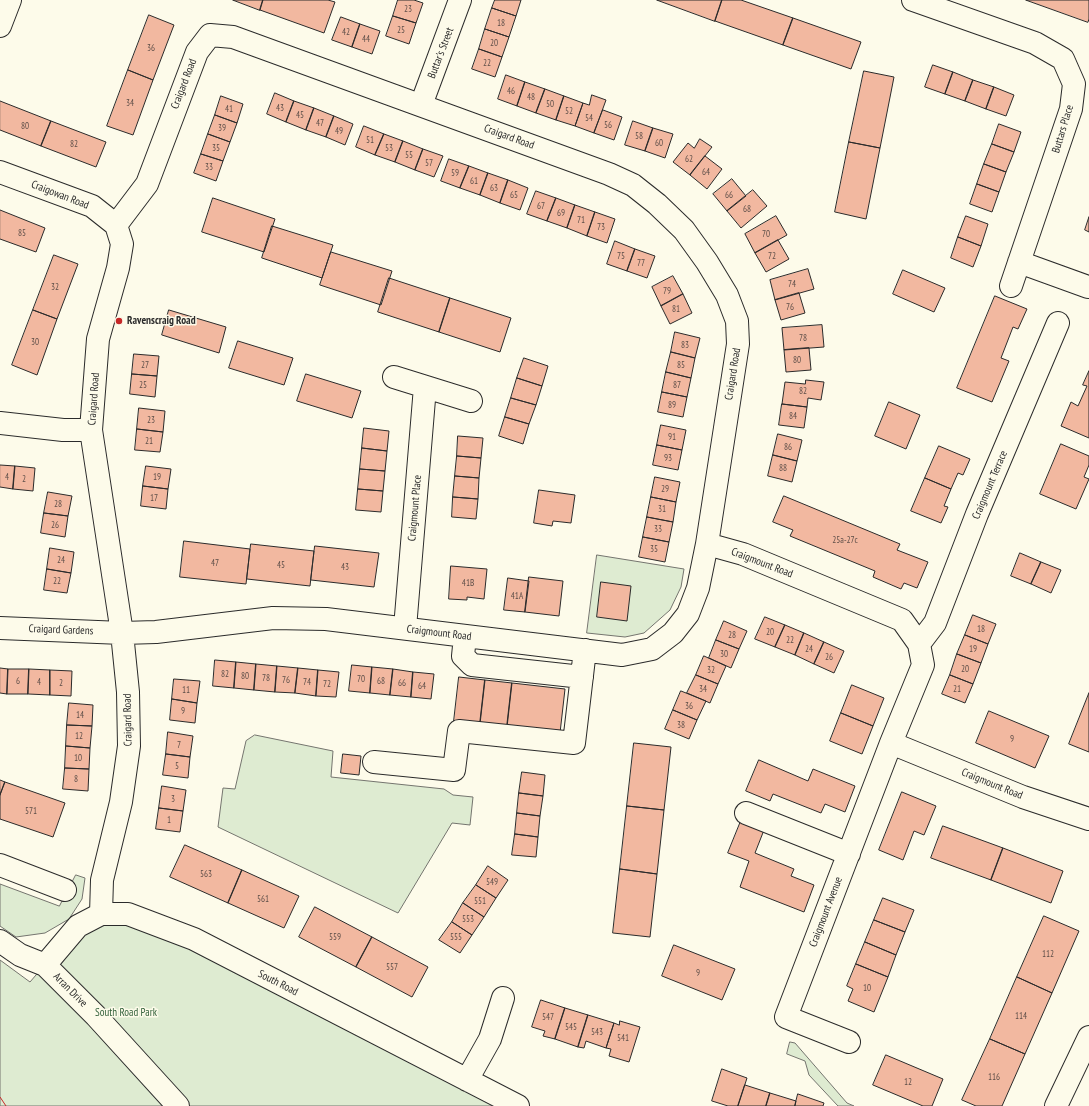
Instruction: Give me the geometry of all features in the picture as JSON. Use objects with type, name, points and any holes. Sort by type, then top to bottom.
[{"type":"street","points":[[0,26],[10,0]]},
{"type":"street","name":"Buttar's Street","points":[[421,105],[460,0]]},
{"type":"street","name":"Buttars Place","points":[[913,0],[1035,43],[1063,59],[1074,84],[1072,109],[1010,286]]},
{"type":"street","name":"Craigard Road","points":[[102,914],[102,880],[121,802],[129,746],[128,692],[122,633],[91,430],[98,339],[118,268],[122,244],[116,224],[147,184],[197,52],[210,35],[232,37],[609,174],[633,185],[657,204],[684,230],[707,262],[727,295],[737,321],[738,344],[706,544]]},
{"type":"street","name":"Craigowan Road","points":[[0,172],[92,206],[116,224]]},
{"type":"street","points":[[1019,262],[1088,286]]},
{"type":"street","name":"Craigmount Terrace","points":[[919,644],[935,623],[977,514],[1058,323]]},
{"type":"street","points":[[394,377],[471,401]]},
{"type":"street","name":"Craigmount Place","points":[[405,628],[425,387]]},
{"type":"street","points":[[0,424],[63,430],[91,430]]},
{"type":"street","name":"Craigmount Road","points":[[122,633],[156,632],[273,618],[326,619],[622,655],[652,649],[673,633],[688,614],[698,588],[706,544],[743,554],[902,620],[919,644],[923,665],[891,744],[1023,797],[1089,819]]},
{"type":"street","name":"Craigard Gardens","points":[[0,628],[122,633]]},
{"type":"street","points":[[465,636],[463,656],[472,665],[582,677]]},
{"type":"street","points":[[374,762],[454,770],[459,730],[574,743],[585,650]]},
{"type":"street","name":"Craigmount Avenue","points":[[849,1042],[786,1017],[891,744]]},
{"type":"street","points":[[746,813],[849,854]]},
{"type":"street","points":[[0,865],[65,890]]},
{"type":"street","name":"South Road","points":[[45,965],[78,926],[102,914],[128,914],[194,939],[518,1106]]},
{"type":"street","name":"Arran Drive","points":[[0,941],[20,955],[45,965],[96,1016],[178,1106]]},
{"type":"street","points":[[467,1080],[490,1039],[503,998]]},
{"type":"street","points":[[1056,1106],[1089,1037]]},
{"type":"green space","points":[[597,555],[684,569],[681,587],[670,610],[644,633],[625,637],[587,633]]},
{"type":"green space","points":[[255,735],[333,751],[331,777],[444,789],[453,795],[473,797],[470,825],[452,823],[398,913],[218,827],[223,788],[235,789],[246,741]]},
{"type":"green space","points":[[76,875],[85,878],[82,899],[69,919],[45,933],[16,937],[0,926],[0,884],[59,906]]},
{"type":"green space","name":"South Road Park","points":[[128,914],[518,1106],[0,1106],[0,960],[30,982],[78,926]]},
{"type":"green space","points":[[790,1042],[795,1043],[847,1103],[854,1106],[838,1106],[809,1075],[805,1061],[787,1054]]},
{"type":"building","points":[[233,0],[263,0],[260,10]]},
{"type":"building","points":[[263,0],[328,0],[335,2],[324,33],[260,10]]},
{"type":"building","points":[[398,0],[414,0],[423,3],[416,23],[393,16]]},
{"type":"building","points":[[495,0],[521,0],[516,16],[492,8]]},
{"type":"building","points":[[657,0],[722,0],[715,21]]},
{"type":"building","points":[[722,0],[741,0],[793,18],[783,45],[715,21]]},
{"type":"building","points":[[1026,0],[1089,0],[1089,19],[1088,22]]},
{"type":"building","points":[[492,8],[516,16],[509,37],[485,29]]},
{"type":"building","points":[[149,15],[174,25],[153,80],[128,70]]},
{"type":"building","points":[[393,16],[416,23],[409,44],[386,36]]},
{"type":"building","points":[[341,17],[360,24],[352,47],[332,40]]},
{"type":"building","points":[[793,18],[861,42],[851,69],[783,45]]},
{"type":"building","points":[[360,24],[380,31],[372,54],[352,47]]},
{"type":"building","points":[[485,29],[509,37],[502,57],[479,49]]},
{"type":"building","points":[[479,49],[502,57],[495,77],[472,69]]},
{"type":"building","points":[[933,65],[953,72],[945,94],[925,87]]},
{"type":"building","points":[[128,70],[153,80],[133,135],[107,126]]},
{"type":"building","points":[[864,71],[894,77],[880,148],[849,142]]},
{"type":"building","points":[[953,72],[973,80],[965,101],[945,94]]},
{"type":"building","points":[[506,75],[525,82],[517,106],[498,99]]},
{"type":"building","points":[[973,80],[994,87],[986,109],[965,101]]},
{"type":"building","points":[[525,82],[545,89],[536,113],[517,106]]},
{"type":"building","points":[[994,87],[1014,95],[1006,116],[986,109]]},
{"type":"building","points":[[545,89],[564,96],[556,120],[536,113]]},
{"type":"building","points":[[275,93],[294,101],[286,122],[267,114]]},
{"type":"building","points":[[592,95],[606,100],[594,133],[575,126],[583,103],[589,105]]},
{"type":"building","points":[[221,96],[243,104],[237,123],[215,115]]},
{"type":"building","points":[[564,96],[583,103],[575,126],[556,120]]},
{"type":"building","points":[[0,101],[51,121],[41,146],[0,130]]},
{"type":"building","points":[[294,101],[314,108],[306,130],[286,122]]},
{"type":"building","points":[[314,108],[334,116],[326,137],[306,130]]},
{"type":"building","points":[[603,110],[622,117],[614,140],[594,133]]},
{"type":"building","points":[[215,115],[237,123],[230,142],[208,134]]},
{"type":"building","points":[[334,116],[353,124],[345,145],[326,137]]},
{"type":"building","points":[[51,121],[106,142],[96,167],[41,146]]},
{"type":"building","points":[[633,121],[653,128],[645,151],[625,145]]},
{"type":"building","points":[[999,124],[1021,132],[1014,152],[992,144]]},
{"type":"building","points":[[364,126],[384,134],[375,155],[356,147]]},
{"type":"building","points":[[653,128],[673,134],[665,158],[645,151]]},
{"type":"building","points":[[208,134],[230,142],[223,161],[201,154]]},
{"type":"building","points":[[384,134],[403,141],[395,162],[375,155]]},
{"type":"building","points":[[700,139],[712,147],[690,175],[673,162],[688,143],[694,148]]},
{"type":"building","points":[[403,141],[423,149],[415,170],[395,162]]},
{"type":"building","points":[[849,142],[880,148],[866,219],[835,212]]},
{"type":"building","points":[[992,144],[1014,152],[1006,172],[984,164]]},
{"type":"building","points":[[423,149],[443,156],[434,177],[415,170]]},
{"type":"building","points":[[201,154],[223,161],[216,181],[194,173]]},
{"type":"building","points":[[705,156],[722,169],[707,189],[690,175]]},
{"type":"building","points":[[449,159],[469,166],[460,188],[441,181]]},
{"type":"building","points":[[984,164],[1006,172],[999,192],[977,184]]},
{"type":"building","points":[[469,166],[488,173],[480,195],[460,188]]},
{"type":"building","points":[[488,173],[508,180],[500,203],[480,195]]},
{"type":"building","points":[[732,179],[746,196],[727,211],[713,194]]},
{"type":"building","points":[[508,180],[528,188],[520,210],[500,203]]},
{"type":"building","points":[[977,184],[999,192],[992,212],[970,204]]},
{"type":"building","points":[[753,190],[767,206],[741,228],[727,211]]},
{"type":"building","points":[[536,191],[556,198],[547,221],[527,214]]},
{"type":"building","points":[[213,198],[275,219],[264,252],[202,232]]},
{"type":"building","points":[[556,198],[575,205],[567,228],[547,221]]},
{"type":"building","points":[[575,205],[595,212],[587,236],[567,228]]},
{"type":"building","points":[[0,210],[45,228],[36,252],[0,239]]},
{"type":"building","points":[[595,212],[615,219],[607,243],[587,236]]},
{"type":"building","points":[[776,216],[787,235],[755,253],[745,234]]},
{"type":"building","points":[[966,216],[988,224],[981,246],[958,237]]},
{"type":"building","points":[[1089,217],[1089,232],[1085,230]]},
{"type":"building","points":[[272,226],[333,245],[322,278],[262,258]]},
{"type":"building","points":[[958,237],[981,246],[973,267],[951,258]]},
{"type":"building","points":[[778,240],[789,259],[766,272],[755,253]]},
{"type":"building","points":[[615,241],[635,249],[627,271],[607,264]]},
{"type":"building","points":[[635,249],[655,256],[647,278],[627,271]]},
{"type":"building","points":[[331,252],[392,271],[381,305],[320,285]]},
{"type":"building","points":[[54,255],[78,264],[57,319],[33,310]]},
{"type":"building","points":[[808,269],[814,289],[775,300],[770,280]]},
{"type":"building","points":[[903,270],[945,288],[934,312],[893,294]]},
{"type":"building","points":[[673,276],[683,294],[661,306],[652,287]]},
{"type":"building","points":[[389,278],[450,298],[439,332],[378,312]]},
{"type":"building","points":[[799,293],[805,313],[781,320],[775,300]]},
{"type":"building","points":[[683,294],[692,313],[670,324],[661,306]]},
{"type":"building","points":[[995,296],[1027,309],[1018,329],[1013,327],[1001,358],[1009,361],[992,402],[957,388]]},
{"type":"building","points":[[450,298],[511,318],[500,352],[439,332]]},
{"type":"building","points":[[33,310],[57,319],[37,375],[12,365]]},
{"type":"building","points":[[169,310],[226,327],[219,353],[162,335]]},
{"type":"building","points":[[822,325],[824,347],[784,350],[782,328]]},
{"type":"building","points":[[675,332],[700,338],[695,358],[671,352]]},
{"type":"building","points":[[238,341],[293,358],[284,385],[229,368]]},
{"type":"building","points":[[809,348],[811,370],[786,372],[784,350]]},
{"type":"building","points":[[671,352],[695,358],[691,378],[666,372]]},
{"type":"building","points":[[134,354],[159,356],[157,376],[132,374]]},
{"type":"building","points":[[524,358],[548,366],[542,386],[517,378]]},
{"type":"building","points":[[1089,371],[1089,438],[1061,426],[1071,402],[1078,406],[1087,386],[1083,385]]},
{"type":"building","points":[[666,372],[691,378],[687,397],[662,392]]},
{"type":"building","points":[[132,374],[157,376],[155,397],[130,394]]},
{"type":"building","points":[[306,374],[361,391],[352,418],[297,401]]},
{"type":"building","points":[[517,378],[542,386],[536,405],[511,398]]},
{"type":"building","points":[[806,380],[824,382],[821,400],[808,398],[807,407],[782,404],[785,382],[805,384]]},
{"type":"building","points":[[662,392],[687,397],[683,417],[658,412]]},
{"type":"building","points":[[511,398],[536,405],[529,424],[505,417]]},
{"type":"building","points":[[889,402],[920,415],[906,449],[875,436]]},
{"type":"building","points":[[782,404],[807,407],[804,428],[779,425]]},
{"type":"building","points":[[139,408],[165,411],[163,432],[137,429]]},
{"type":"building","points":[[505,417],[529,424],[523,444],[499,436]]},
{"type":"building","points":[[661,425],[686,430],[682,450],[657,445]]},
{"type":"building","points":[[364,428],[389,431],[387,451],[362,448]]},
{"type":"building","points":[[137,429],[163,432],[160,452],[135,450]]},
{"type":"building","points":[[778,434],[802,440],[797,461],[773,455]]},
{"type":"building","points":[[458,436],[483,438],[481,458],[457,456]]},
{"type":"building","points":[[1061,444],[1089,456],[1089,465],[1084,477],[1089,479],[1076,509],[1040,494]]},
{"type":"building","points":[[657,445],[682,450],[678,470],[653,465]]},
{"type":"building","points":[[939,446],[970,459],[963,475],[958,473],[951,489],[925,478]]},
{"type":"building","points":[[362,448],[387,451],[385,471],[360,469]]},
{"type":"building","points":[[773,455],[797,461],[792,482],[768,476]]},
{"type":"building","points":[[457,456],[481,458],[479,478],[455,476]]},
{"type":"building","points":[[0,465],[15,466],[13,489],[0,487]]},
{"type":"building","points":[[15,466],[35,468],[33,491],[13,489]]},
{"type":"building","points":[[146,466],[171,469],[168,489],[143,486]]},
{"type":"building","points":[[360,469],[385,471],[383,491],[358,489]]},
{"type":"building","points":[[455,476],[479,478],[478,499],[453,497]]},
{"type":"building","points":[[655,477],[680,482],[676,502],[651,497]]},
{"type":"building","points":[[925,478],[951,489],[944,506],[948,507],[941,523],[911,511]]},
{"type":"building","points":[[143,486],[168,489],[166,509],[141,506]]},
{"type":"building","points":[[358,489],[383,491],[381,512],[356,510]]},
{"type":"building","points":[[539,490],[575,495],[571,523],[553,521],[552,526],[534,523]]},
{"type":"building","points":[[48,492],[72,496],[68,516],[44,513]]},
{"type":"building","points":[[784,496],[900,544],[897,550],[928,562],[917,588],[904,583],[901,589],[873,577],[875,571],[790,536],[793,530],[773,522]]},
{"type":"building","points":[[453,497],[478,499],[476,519],[452,517]]},
{"type":"building","points":[[651,497],[676,502],[673,522],[647,517]]},
{"type":"building","points":[[44,513],[68,516],[65,537],[41,533]]},
{"type":"building","points":[[647,517],[673,522],[669,542],[643,537]]},
{"type":"building","points":[[643,537],[669,542],[665,562],[639,557]]},
{"type":"building","points":[[184,541],[250,549],[246,584],[180,577]]},
{"type":"building","points":[[251,544],[314,551],[310,586],[247,579]]},
{"type":"building","points":[[315,546],[379,553],[374,587],[311,580]]},
{"type":"building","points":[[50,548],[74,552],[71,573],[47,569]]},
{"type":"building","points":[[1020,553],[1041,562],[1031,584],[1011,576]]},
{"type":"building","points":[[1041,562],[1061,570],[1051,593],[1031,584]]},
{"type":"building","points":[[451,566],[487,569],[484,599],[467,597],[467,600],[449,599]]},
{"type":"building","points":[[47,569],[71,573],[67,593],[44,590]]},
{"type":"building","points":[[529,577],[563,581],[559,616],[525,612]]},
{"type":"building","points":[[508,578],[529,581],[525,612],[504,610]]},
{"type":"building","points":[[601,582],[631,586],[627,621],[597,617]]},
{"type":"building","points":[[973,615],[996,624],[988,644],[965,635]]},
{"type":"building","points":[[765,617],[785,625],[775,647],[755,639]]},
{"type":"building","points":[[724,621],[747,631],[739,649],[716,640]]},
{"type":"building","points":[[785,625],[804,633],[795,655],[775,647]]},
{"type":"building","points":[[804,633],[824,642],[814,664],[795,655]]},
{"type":"building","points":[[965,635],[988,644],[981,663],[957,654]]},
{"type":"building","points":[[716,640],[739,649],[731,668],[709,658]]},
{"type":"building","points":[[824,642],[844,651],[834,673],[814,664]]},
{"type":"building","points":[[957,654],[981,663],[973,684],[950,675]]},
{"type":"building","points":[[704,656],[726,666],[718,684],[696,675]]},
{"type":"building","points":[[215,660],[236,662],[234,688],[213,686]]},
{"type":"building","points":[[236,662],[256,664],[254,690],[234,688]]},
{"type":"building","points":[[256,664],[277,666],[275,692],[254,690]]},
{"type":"building","points":[[352,665],[372,667],[370,693],[349,691]]},
{"type":"building","points":[[277,666],[298,668],[295,693],[275,692]]},
{"type":"building","points":[[372,667],[393,669],[390,695],[370,693]]},
{"type":"building","points":[[0,668],[8,669],[7,694],[0,693]]},
{"type":"building","points":[[298,668],[318,670],[316,696],[295,693]]},
{"type":"building","points":[[8,669],[29,669],[28,694],[7,694]]},
{"type":"building","points":[[29,669],[50,670],[50,695],[28,694]]},
{"type":"building","points":[[393,669],[413,672],[411,697],[390,695]]},
{"type":"building","points":[[50,670],[72,671],[71,696],[50,695]]},
{"type":"building","points":[[318,670],[339,672],[336,697],[316,696]]},
{"type":"building","points":[[413,672],[434,674],[431,699],[411,697]]},
{"type":"building","points":[[696,675],[718,684],[710,703],[687,693]]},
{"type":"building","points":[[950,675],[973,684],[965,703],[942,694]]},
{"type":"building","points":[[459,677],[485,680],[480,724],[454,721]]},
{"type":"building","points":[[174,679],[200,681],[197,703],[172,699]]},
{"type":"building","points":[[485,680],[512,683],[507,727],[480,724]]},
{"type":"building","points":[[512,683],[565,689],[560,733],[507,727]]},
{"type":"building","points":[[852,685],[884,698],[873,726],[841,713]]},
{"type":"building","points":[[681,691],[706,701],[697,720],[673,710]]},
{"type":"building","points":[[1089,693],[1089,752],[1069,744]]},
{"type":"building","points":[[172,699],[197,703],[195,723],[170,720]]},
{"type":"building","points":[[69,703],[93,705],[92,726],[67,725]]},
{"type":"building","points":[[673,710],[697,720],[689,739],[665,729]]},
{"type":"building","points":[[989,711],[1049,736],[1035,768],[976,743]]},
{"type":"building","points":[[841,713],[873,726],[862,754],[830,741]]},
{"type":"building","points":[[67,725],[92,726],[90,748],[66,746]]},
{"type":"building","points":[[168,732],[193,736],[190,757],[166,754]]},
{"type":"building","points":[[634,743],[671,747],[664,810],[627,806]]},
{"type":"building","points":[[66,746],[90,748],[89,769],[65,768]]},
{"type":"building","points":[[166,754],[190,757],[188,778],[163,775]]},
{"type":"building","points":[[343,754],[361,756],[359,775],[341,773]]},
{"type":"building","points":[[759,760],[808,781],[813,769],[855,786],[845,812],[825,804],[821,813],[773,794],[770,801],[746,791]]},
{"type":"building","points":[[65,768],[89,769],[88,791],[63,789]]},
{"type":"building","points":[[522,772],[545,775],[543,796],[519,793]]},
{"type":"building","points":[[0,780],[5,782],[0,795]]},
{"type":"building","points":[[5,782],[65,803],[53,837],[0,819],[0,795]]},
{"type":"building","points":[[162,786],[186,790],[183,811],[159,808]]},
{"type":"building","points":[[902,792],[936,806],[924,835],[914,831],[903,860],[879,850]]},
{"type":"building","points":[[519,793],[543,796],[540,816],[517,813]]},
{"type":"building","points":[[627,806],[664,810],[657,874],[620,869]]},
{"type":"building","points":[[159,808],[183,811],[180,832],[156,829]]},
{"type":"building","points":[[517,813],[540,816],[538,837],[515,834]]},
{"type":"building","points":[[741,821],[764,830],[755,853],[794,869],[791,876],[814,885],[804,912],[740,887],[749,861],[728,853]]},
{"type":"building","points":[[943,826],[1003,848],[991,880],[931,858]]},
{"type":"building","points":[[515,834],[538,837],[536,857],[512,855]]},
{"type":"building","points":[[185,845],[242,870],[228,903],[170,877]]},
{"type":"building","points":[[1003,848],[1063,871],[1051,903],[991,880]]},
{"type":"building","points":[[488,866],[508,880],[496,898],[476,885]]},
{"type":"building","points":[[620,869],[657,874],[650,937],[613,933]]},
{"type":"building","points":[[242,870],[299,896],[284,928],[228,903]]},
{"type":"building","points":[[476,885],[496,898],[484,917],[463,903]]},
{"type":"building","points":[[883,898],[914,910],[905,932],[874,920]]},
{"type":"building","points":[[463,903],[484,917],[472,935],[452,922]]},
{"type":"building","points":[[315,907],[372,937],[356,967],[299,937]]},
{"type":"building","points":[[1044,916],[1079,931],[1052,993],[1017,977]]},
{"type":"building","points":[[874,920],[905,932],[896,955],[865,942]]},
{"type":"building","points":[[452,922],[472,935],[460,953],[439,940]]},
{"type":"building","points":[[372,937],[428,967],[412,997],[356,967]]},
{"type":"building","points":[[865,942],[896,955],[888,977],[856,964]]},
{"type":"building","points":[[674,945],[735,969],[722,1000],[662,976]]},
{"type":"building","points":[[856,964],[888,977],[874,1012],[848,1001],[853,989],[847,986]]},
{"type":"building","points":[[1017,977],[1052,993],[1025,1054],[990,1039]]},
{"type":"building","points":[[541,1000],[565,1008],[555,1039],[543,1036],[545,1031],[532,1027]]},
{"type":"building","points":[[565,1008],[588,1015],[578,1047],[555,1039]]},
{"type":"building","points":[[588,1015],[614,1023],[606,1048],[586,1041],[584,1048],[578,1047]]},
{"type":"building","points":[[620,1021],[640,1027],[629,1062],[609,1056],[611,1049],[606,1048],[614,1023],[619,1025]]},
{"type":"building","points":[[990,1039],[1025,1054],[1002,1106],[976,1106],[962,1100]]},
{"type":"building","points":[[886,1055],[943,1079],[932,1106],[923,1106],[873,1085]]},
{"type":"building","points":[[722,1069],[747,1078],[738,1106],[728,1106],[712,1101]]},
{"type":"building","points":[[745,1085],[770,1093],[766,1106],[738,1106]]},
{"type":"building","points":[[770,1093],[796,1101],[795,1106],[766,1106]]},
{"type":"building","points":[[798,1094],[824,1103],[823,1106],[795,1106]]},
{"type":"power","points":[[0,1097],[6,1106]]},
{"type":"place","name":"Ravenscraig Road","points":[[119,321]]}]
